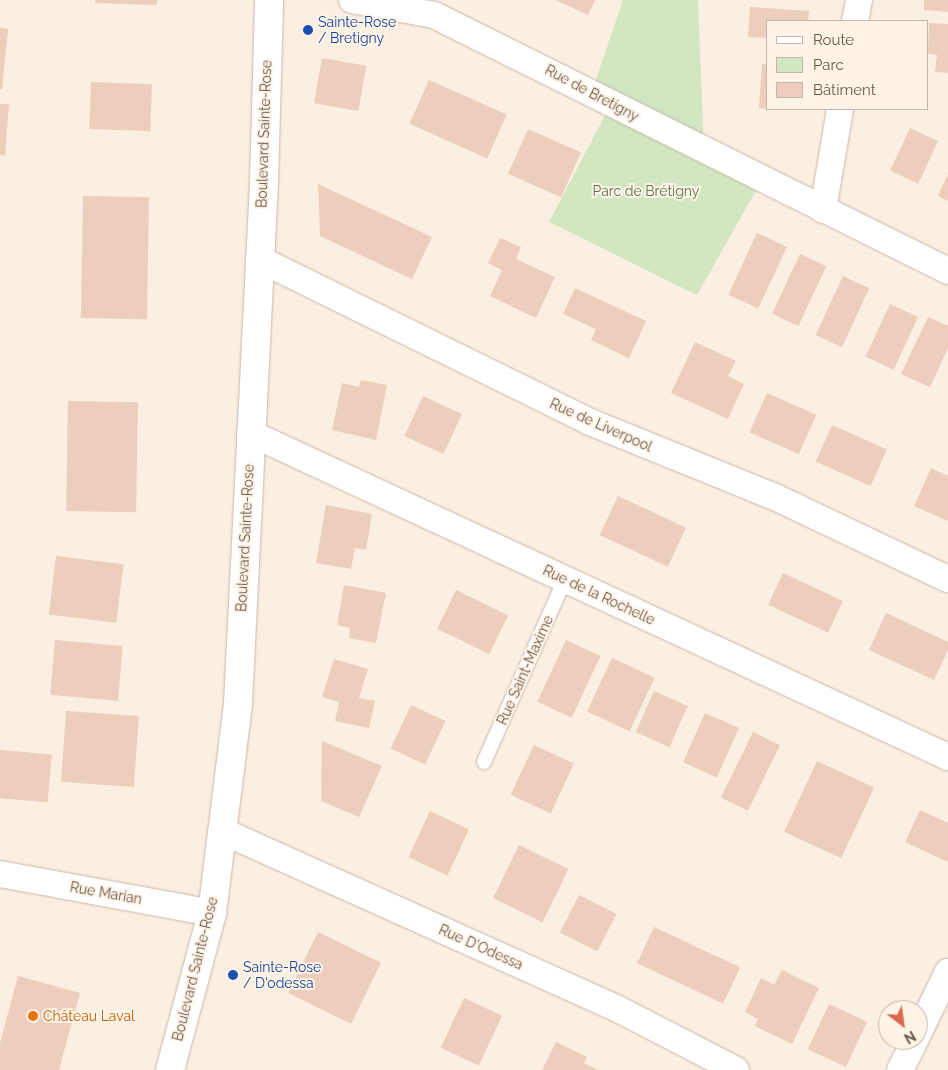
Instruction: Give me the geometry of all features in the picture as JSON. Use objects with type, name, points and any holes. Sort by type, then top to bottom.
[{"type":"street","name":"Boulevard Sainte-Rose","points":[[170,1070],[212,913],[238,703],[269,0]]},
{"type":"street","name":"Rue de Bretigny","points":[[352,0],[434,15],[592,91],[823,210],[948,271]]},
{"type":"street","points":[[855,20],[859,0]]},
{"type":"street","points":[[823,210],[840,110]]},
{"type":"street","name":"Rue de Liverpool","points":[[259,259],[590,422],[775,497],[948,579]]},
{"type":"street","name":"Rue de la Rochelle","points":[[250,433],[948,757]]},
{"type":"street","name":"Rue D'Odessa","points":[[222,831],[616,1008],[736,1070]]},
{"type":"street","name":"Rue Marian","points":[[0,874],[212,913]]},
{"type":"street","points":[[928,1013],[948,972]]},
{"type":"street","points":[[900,1070],[910,1050]]},
{"type":"lane","name":"Rue Saint-Maxime","points":[[484,762],[565,578]]},
{"type":"green space","name":"Parc de Brétigny","points":[[623,0],[698,0],[704,151],[762,180],[697,295],[549,222],[611,104],[592,91]]},
{"type":"building","points":[[95,0],[157,0],[157,5],[95,3]]},
{"type":"building","points":[[556,0],[595,0],[588,15]]},
{"type":"building","points":[[924,0],[948,0],[948,12],[924,10]]},
{"type":"building","points":[[750,7],[809,11],[808,20],[766,20],[766,38],[748,37]]},
{"type":"building","points":[[929,23],[948,24],[948,73],[935,72],[937,55],[928,54]]},
{"type":"building","points":[[0,28],[8,29],[2,89],[0,89]]},
{"type":"building","points":[[322,58],[366,66],[358,111],[314,103]]},
{"type":"building","points":[[762,64],[766,65],[766,109],[759,108]]},
{"type":"building","points":[[429,80],[507,115],[487,158],[409,124]]},
{"type":"building","points":[[91,82],[152,84],[150,131],[89,129]]},
{"type":"building","points":[[0,104],[9,104],[5,156],[0,155]]},
{"type":"building","points":[[910,128],[938,141],[918,184],[890,171]]},
{"type":"building","points":[[528,129],[581,153],[561,197],[508,174]]},
{"type":"building","points":[[948,174],[948,201],[938,196]]},
{"type":"building","points":[[318,184],[432,237],[412,279],[320,236]]},
{"type":"building","points":[[83,196],[149,197],[147,319],[81,318]]},
{"type":"building","points":[[757,233],[787,247],[758,309],[728,295]]},
{"type":"building","points":[[500,238],[521,247],[516,259],[555,277],[536,318],[490,296],[502,270],[488,263]]},
{"type":"building","points":[[800,254],[826,266],[798,326],[772,314]]},
{"type":"building","points":[[843,276],[869,288],[842,347],[816,335]]},
{"type":"building","points":[[575,288],[646,321],[629,358],[591,340],[596,329],[563,314]]},
{"type":"building","points":[[890,304],[918,317],[894,370],[865,357]]},
{"type":"building","points":[[928,317],[948,326],[948,348],[930,387],[901,374]]},
{"type":"building","points":[[695,342],[736,361],[728,376],[744,384],[728,419],[671,393]]},
{"type":"building","points":[[361,380],[387,385],[376,440],[332,430],[342,383],[359,387]]},
{"type":"building","points":[[767,393],[816,415],[799,454],[750,432]]},
{"type":"building","points":[[423,396],[462,414],[443,454],[404,436]]},
{"type":"building","points":[[68,401],[138,402],[136,512],[66,511]]},
{"type":"building","points":[[832,425],[887,449],[871,486],[816,462]]},
{"type":"building","points":[[931,468],[948,476],[948,521],[914,506]]},
{"type":"building","points":[[618,496],[686,528],[668,567],[600,535]]},
{"type":"building","points":[[326,505],[372,514],[366,550],[355,548],[351,569],[316,563]]},
{"type":"building","points":[[56,556],[123,564],[116,623],[49,615]]},
{"type":"building","points":[[783,573],[843,601],[828,633],[768,605]]},
{"type":"building","points":[[344,585],[386,593],[376,643],[349,638],[350,628],[337,625]]},
{"type":"building","points":[[456,590],[508,615],[489,654],[437,629]]},
{"type":"building","points":[[886,613],[948,642],[948,650],[934,680],[869,650]]},
{"type":"building","points":[[55,640],[123,646],[118,701],[50,695]]},
{"type":"building","points":[[566,640],[600,656],[572,718],[537,702]]},
{"type":"building","points":[[612,658],[655,678],[630,731],[587,711]]},
{"type":"building","points":[[334,659],[368,669],[359,698],[375,701],[369,728],[335,721],[339,702],[322,697]]},
{"type":"building","points":[[654,691],[688,706],[669,747],[636,732]]},
{"type":"building","points":[[411,705],[445,721],[425,765],[391,749]]},
{"type":"building","points":[[66,711],[139,716],[134,787],[61,782]]},
{"type":"building","points":[[705,713],[739,728],[717,777],[683,762]]},
{"type":"building","points":[[753,732],[780,745],[748,811],[721,798]]},
{"type":"building","points":[[322,741],[382,766],[359,817],[321,801]]},
{"type":"building","points":[[534,745],[574,764],[551,813],[511,795]]},
{"type":"building","points":[[0,750],[52,755],[48,802],[0,798]]},
{"type":"building","points":[[817,761],[874,788],[841,858],[784,832]]},
{"type":"building","points":[[920,810],[948,823],[948,862],[905,842]]},
{"type":"building","points":[[430,811],[469,829],[447,875],[408,857]]},
{"type":"building","points":[[519,845],[568,869],[543,922],[493,898]]},
{"type":"building","points":[[579,895],[616,914],[597,951],[560,932]]},
{"type":"building","points":[[654,927],[740,967],[723,1003],[637,963]]},
{"type":"building","points":[[318,932],[381,963],[351,1024],[288,993]]},
{"type":"building","points":[[782,970],[819,988],[792,1044],[755,1026],[758,1019],[745,1012],[761,978],[774,985]]},
{"type":"building","points":[[18,976],[80,993],[59,1070],[0,1070],[0,1043]]},
{"type":"building","points":[[464,998],[502,1016],[479,1066],[441,1048]]},
{"type":"building","points":[[829,1004],[867,1022],[846,1067],[808,1049]]},
{"type":"building","points":[[556,1042],[587,1057],[584,1063],[598,1070],[542,1070]]},
{"type":"place","name":"Sainte-Rose / Bretigny","points":[[308,30]]},
{"type":"place","name":"Sainte-Rose / D'odessa","points":[[233,975]]},
{"type":"place","name":"Château Laval","points":[[33,1016]]}]
